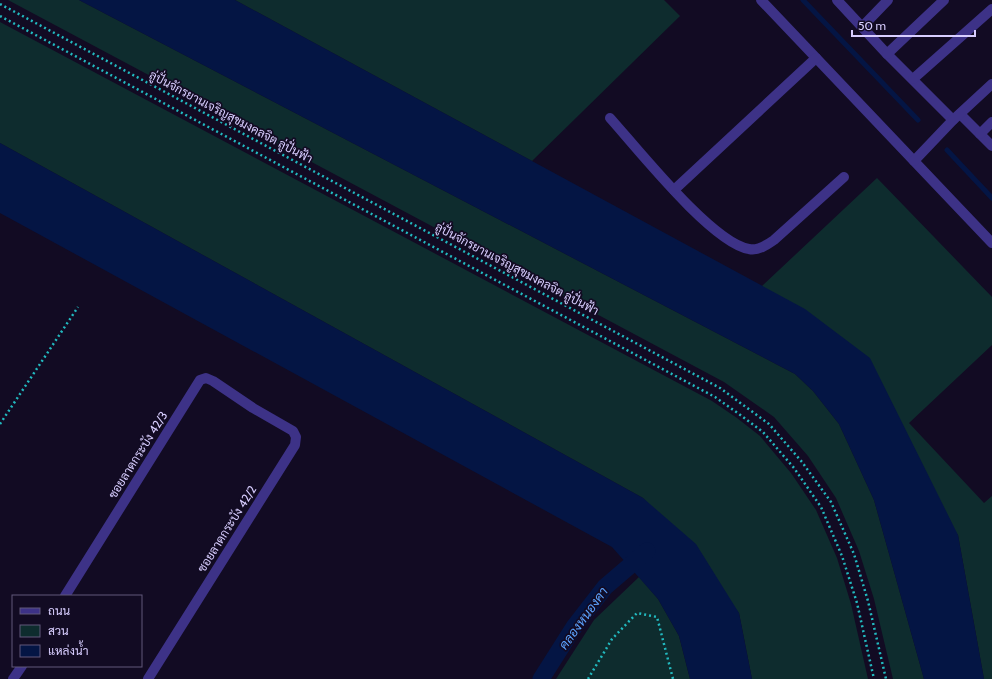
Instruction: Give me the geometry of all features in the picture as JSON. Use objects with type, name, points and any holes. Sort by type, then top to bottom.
[{"type":"street","points":[[761,0],[992,243]]},
{"type":"street","points":[[837,0],[913,80],[980,134],[992,146]]},
{"type":"street","points":[[862,27],[888,0]]},
{"type":"street","points":[[888,54],[944,0]]},
{"type":"street","points":[[913,80],[992,9]]},
{"type":"street","points":[[674,190],[816,58]]},
{"type":"street","points":[[914,161],[992,84]]},
{"type":"street","points":[[610,118],[674,190],[705,222],[725,238],[750,250],[763,247],[774,240],[844,177]]},
{"type":"street","points":[[980,134],[992,122]]},
{"type":"street","name":"ซอยลาดกระบัง 42/3","points":[[66,595],[200,380],[206,378],[213,381],[253,408]]},
{"type":"street","name":"ซอยลาดกระบัง 42/2","points":[[148,679],[295,446],[296,437],[293,432],[253,408]]},
{"type":"street","points":[[13,679],[21,667]]},
{"type":"path","name":"ลู่ปั่นจักรยานเจริญสุขมงคลจิต ลู่ปั่นฟ้า","points":[[0,4],[713,384],[745,405],[769,424],[802,462],[831,502],[854,554],[868,601],[886,679]]},
{"type":"path","points":[[0,16],[715,397],[763,432],[794,468],[821,507],[842,556],[858,604],[874,679]]},
{"type":"path","points":[[0,424],[78,307]]},
{"type":"path","points":[[588,679],[612,639],[637,613],[657,617],[673,679]]},
{"type":"green space","points":[[8,0],[79,0],[795,374],[813,391],[839,424],[874,500],[924,679],[893,679],[874,599],[859,551],[836,498],[808,456],[774,417],[724,382]]},
{"type":"green space","points":[[235,0],[664,0],[680,16],[532,161]]},
{"type":"green space","points":[[0,22],[712,401],[737,418],[760,436],[791,473],[816,510],[837,558],[851,604],[868,679],[752,679],[739,613],[643,498],[0,143]]},
{"type":"green space","points":[[877,178],[992,297],[992,345],[909,423],[984,503],[992,496],[992,679],[984,679],[958,535],[762,286]]},
{"type":"green space","points":[[639,577],[658,599],[679,636],[690,679],[556,679],[594,620]]},
{"type":"water","points":[[79,0],[235,0],[805,309],[870,358],[958,535],[984,679],[924,679],[874,500],[839,424],[813,391],[795,374]]},
{"type":"water","points":[[0,143],[643,498],[696,544],[739,613],[752,679],[690,679],[679,636],[658,599],[612,547],[0,213]]},
{"type":"waterway","points":[[803,0],[918,120]]},
{"type":"waterway","points":[[947,150],[992,198]]},
{"type":"waterway","name":"คลองหนองคา","points":[[541,679],[574,627],[605,587],[647,551]]}]
